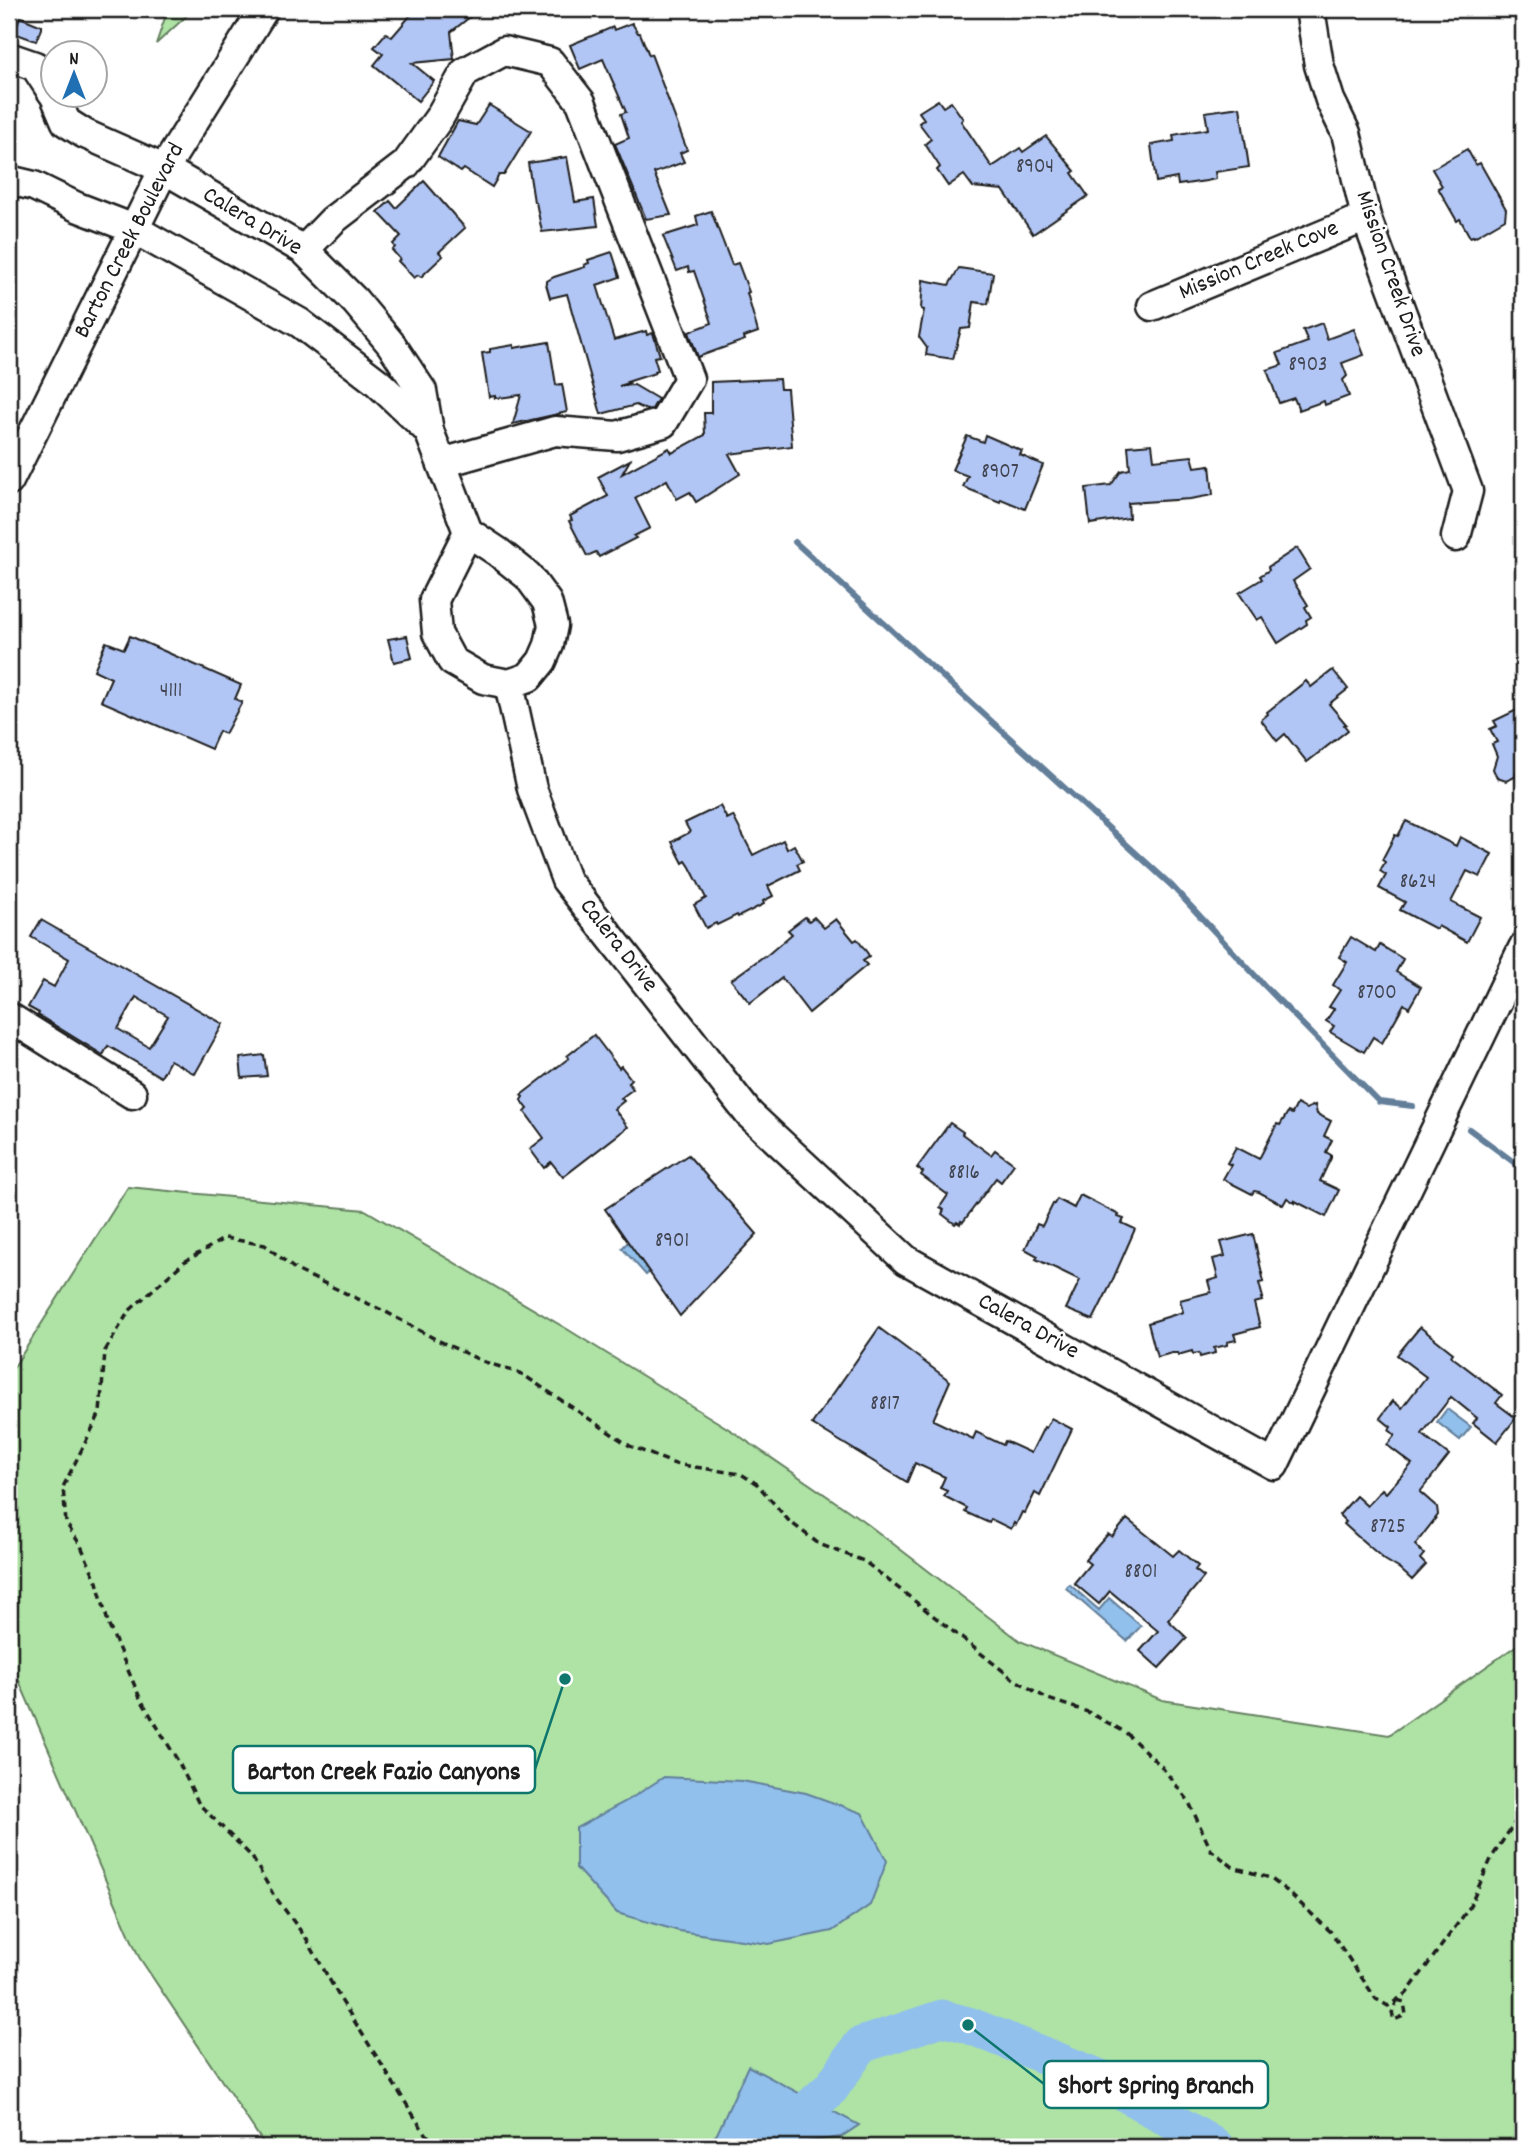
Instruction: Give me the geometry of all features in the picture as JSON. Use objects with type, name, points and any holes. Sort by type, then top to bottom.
[{"type":"street","name":"Barton Creek Boulevard","points":[[9,481],[164,169],[264,9]]},
{"type":"street","name":"Mission Creek Drive","points":[[1310,9],[1319,65],[1330,100],[1346,133],[1366,217],[1468,491],[1456,537]]},
{"type":"street","points":[[304,250],[333,220],[406,164],[439,118],[465,72],[475,66],[504,51],[550,62],[581,102],[689,379],[663,423],[617,436],[555,430],[442,463]]},
{"type":"street","name":"Calera Drive","points":[[9,57],[35,66],[38,70]]},
{"type":"street","name":"Calera Drive","points":[[60,108],[66,122],[85,134],[164,169],[304,250],[355,301],[391,344],[422,391],[429,431],[468,532]]},
{"type":"street","name":"Calera Drive","points":[[9,180],[34,186],[134,229],[300,323],[377,382],[429,431]]},
{"type":"street","name":"Mission Creek Cove","points":[[1152,306],[1366,217]]},
{"type":"street","points":[[468,532],[528,576],[547,602],[553,625],[542,661],[528,677],[509,684],[483,679],[452,661],[437,633],[434,600],[468,532]]},
{"type":"street","name":"Calera Drive","points":[[509,684],[532,789],[566,880],[749,1114],[906,1260],[1275,1465],[1523,948]]},
{"type":"street","points":[[9,1017],[132,1094]]},
{"type":"path","points":[[436,2147],[341,2000],[306,1938],[274,1894],[252,1857],[199,1804],[178,1761],[140,1698],[117,1647],[97,1582],[81,1546],[66,1523],[62,1487],[100,1413],[105,1350],[129,1311],[184,1262],[225,1238],[265,1245],[296,1270],[482,1361],[522,1374],[630,1446],[675,1464],[741,1474],[757,1484],[789,1521],[819,1544],[864,1561],[1012,1678],[1048,1699],[1088,1712],[1125,1732],[1161,1766],[1188,1800],[1212,1850],[1233,1867],[1270,1878],[1287,1891],[1331,1932],[1376,1999],[1388,2006],[1407,1993],[1469,1908],[1492,1857],[1523,1810]]},
{"type":"path","points":[[1397,2000],[1404,2002],[1406,2015],[1394,2020],[1392,2013],[1397,2000]]},
{"type":"green space","points":[[168,9],[194,9],[156,44]]},
{"type":"green space","points":[[128,1187],[365,1210],[567,1329],[732,1431],[862,1520],[1020,1641],[1162,1700],[1389,1735],[1523,1641],[1523,2147],[266,2147],[139,1957],[9,1658],[9,1375]]},
{"type":"water","points":[[632,1238],[653,1269],[646,1275],[622,1248]]},
{"type":"water","points":[[1447,1409],[1471,1427],[1460,1440],[1437,1422]]},
{"type":"water","points":[[1069,1584],[1099,1610],[1109,1598],[1141,1626],[1127,1641],[1066,1588]]},
{"type":"water","points":[[664,1777],[742,1781],[806,1793],[862,1813],[887,1861],[870,1905],[832,1931],[769,1944],[679,1931],[617,1913],[576,1868],[576,1828]]},
{"type":"water","points":[[748,2066],[859,2125],[841,2137],[807,2142],[800,2147],[705,2147],[717,2134]]},
{"type":"building","points":[[416,9],[480,9],[451,32],[454,59],[412,63],[434,81],[418,101],[374,65],[383,54],[374,47],[386,33],[392,37]]},
{"type":"building","points":[[20,17],[42,26],[36,41],[14,33]]},
{"type":"building","points":[[632,23],[640,33],[649,55],[651,54],[687,150],[680,153],[684,162],[654,173],[671,215],[646,219],[615,144],[629,138],[621,114],[626,112],[603,59],[580,69],[570,45],[613,27],[614,30]]},
{"type":"building","points":[[938,100],[943,107],[951,102],[992,167],[1020,148],[1023,152],[1046,136],[1075,171],[1072,173],[1088,196],[1033,234],[1003,190],[973,187],[964,175],[948,186],[937,170],[940,167],[925,144],[931,139],[919,123],[924,119],[919,112]]},
{"type":"building","points":[[489,105],[531,131],[504,175],[499,175],[492,187],[464,169],[461,172],[438,157],[458,121],[476,125]]},
{"type":"building","points":[[1240,107],[1249,167],[1215,172],[1216,179],[1206,181],[1178,185],[1177,178],[1156,182],[1151,145],[1174,141],[1173,135],[1208,129],[1205,112]]},
{"type":"building","points":[[1467,149],[1476,165],[1480,163],[1506,209],[1505,219],[1474,237],[1470,237],[1460,219],[1457,221],[1438,188],[1442,186],[1432,169]]},
{"type":"building","points":[[567,157],[575,202],[594,199],[598,226],[542,232],[528,163]]},
{"type":"building","points":[[424,181],[465,228],[439,252],[443,256],[421,277],[418,275],[414,278],[392,250],[395,247],[393,244],[401,236],[378,212],[390,201],[396,208]]},
{"type":"building","points":[[711,211],[732,265],[738,263],[749,292],[747,293],[758,332],[744,337],[745,340],[698,357],[689,332],[712,323],[694,271],[689,272],[688,267],[677,271],[663,236],[698,225],[696,216]]},
{"type":"building","points":[[612,252],[620,277],[597,285],[614,340],[646,331],[647,335],[653,333],[660,356],[654,357],[658,370],[655,373],[619,386],[634,385],[658,399],[652,409],[646,410],[636,405],[601,414],[567,294],[550,298],[546,284],[554,277],[585,267],[584,265],[589,263],[588,260]]},
{"type":"building","points":[[959,268],[993,273],[988,304],[974,302],[970,328],[961,329],[953,359],[926,355],[927,348],[919,337],[924,310],[921,309],[923,280],[949,285]]},
{"type":"building","points":[[1322,323],[1327,339],[1354,329],[1364,355],[1342,363],[1347,376],[1343,380],[1349,396],[1325,405],[1324,401],[1299,410],[1294,398],[1279,403],[1267,370],[1282,365],[1277,353],[1308,342],[1303,330]]},
{"type":"building","points":[[549,342],[556,385],[562,384],[567,412],[513,424],[521,395],[489,397],[482,353],[514,345],[514,348]]},
{"type":"building","points":[[779,379],[780,389],[787,389],[792,446],[729,454],[740,474],[696,502],[690,492],[677,499],[667,480],[635,498],[650,528],[599,557],[596,552],[587,556],[569,521],[572,520],[570,516],[608,496],[598,477],[630,460],[622,474],[669,448],[672,453],[705,435],[704,413],[711,413],[711,382]]},
{"type":"building","points":[[985,435],[1022,451],[1020,455],[1043,465],[1025,509],[963,487],[968,476],[952,470],[967,436],[983,442]]},
{"type":"building","points":[[1152,444],[1154,460],[1192,456],[1195,467],[1210,465],[1213,495],[1128,503],[1129,518],[1090,524],[1086,488],[1111,485],[1121,471],[1130,469],[1128,446]]},
{"type":"building","points":[[1297,548],[1310,569],[1293,581],[1308,605],[1305,607],[1311,617],[1306,620],[1307,624],[1278,643],[1262,617],[1257,620],[1239,593],[1262,579],[1260,576],[1269,570],[1268,567]]},
{"type":"building","points":[[130,636],[241,685],[235,699],[242,702],[225,734],[219,731],[211,749],[101,701],[111,678],[94,670],[106,642],[124,649]]},
{"type":"building","points":[[407,636],[412,658],[394,662],[388,639]]},
{"type":"building","points":[[1333,670],[1348,689],[1329,704],[1348,730],[1307,762],[1285,734],[1277,741],[1261,720],[1267,712],[1306,681],[1311,687]]},
{"type":"building","points":[[1523,707],[1523,763],[1519,765],[1515,777],[1506,781],[1497,778],[1493,769],[1497,756],[1492,744],[1497,742],[1490,729],[1497,726],[1494,721]]},
{"type":"building","points":[[720,806],[727,819],[733,816],[753,855],[783,840],[787,849],[794,845],[803,861],[797,864],[800,870],[768,886],[773,896],[763,901],[764,904],[706,928],[694,905],[706,898],[690,867],[686,861],[683,863],[672,842],[690,832],[685,823]]},
{"type":"building","points":[[1406,821],[1456,846],[1460,837],[1492,854],[1480,877],[1467,871],[1451,902],[1480,917],[1467,942],[1400,910],[1405,902],[1379,888],[1386,875],[1380,871],[1385,862],[1382,860]]},
{"type":"building","points":[[805,917],[809,921],[814,917],[824,928],[836,919],[868,954],[869,957],[863,961],[867,965],[809,1013],[782,978],[750,1003],[731,980],[765,957],[792,934],[788,930]]},
{"type":"building","points":[[41,920],[223,1024],[195,1074],[170,1060],[161,1077],[108,1046],[103,1055],[28,1007],[43,981],[54,987],[69,959],[31,937]],"holes":[[[136,997],[168,1016],[149,1047],[118,1029]]]},
{"type":"building","points":[[1351,937],[1376,952],[1380,945],[1403,959],[1396,972],[1421,987],[1409,1008],[1404,1004],[1382,1043],[1373,1037],[1364,1052],[1330,1032],[1334,1026],[1326,1021],[1334,1009],[1329,1007],[1340,990],[1333,985],[1347,962],[1339,957]]},
{"type":"building","points":[[594,1035],[619,1068],[621,1066],[631,1079],[628,1082],[633,1089],[621,1098],[624,1101],[614,1109],[628,1127],[563,1177],[551,1162],[544,1168],[530,1149],[544,1138],[525,1112],[528,1109],[521,1100],[521,1095]]},
{"type":"building","points":[[264,1055],[267,1076],[242,1078],[240,1058]]},
{"type":"building","points":[[1297,1104],[1306,1109],[1315,1105],[1317,1114],[1331,1121],[1324,1136],[1332,1140],[1326,1152],[1331,1158],[1320,1181],[1339,1190],[1326,1217],[1287,1198],[1283,1205],[1259,1192],[1254,1191],[1252,1194],[1223,1179],[1231,1165],[1227,1163],[1236,1147],[1259,1159],[1277,1124],[1280,1125],[1288,1112],[1292,1114]]},
{"type":"building","points":[[950,1123],[991,1155],[995,1150],[1014,1164],[1001,1182],[996,1178],[960,1224],[955,1224],[942,1214],[944,1210],[940,1207],[948,1195],[921,1175],[923,1172],[917,1168]]},
{"type":"building","points":[[688,1155],[757,1234],[680,1316],[605,1209]]},
{"type":"building","points":[[1080,1195],[1119,1215],[1118,1217],[1124,1219],[1122,1223],[1135,1229],[1093,1320],[1066,1309],[1080,1280],[1036,1259],[1038,1256],[1025,1249],[1037,1224],[1042,1226],[1057,1199],[1074,1208]]},
{"type":"building","points":[[1253,1234],[1264,1282],[1259,1283],[1262,1301],[1254,1303],[1260,1327],[1234,1334],[1236,1340],[1214,1348],[1215,1353],[1200,1357],[1199,1353],[1193,1354],[1192,1351],[1157,1357],[1148,1323],[1183,1312],[1180,1300],[1211,1292],[1208,1281],[1218,1278],[1213,1259],[1225,1256],[1221,1242]]},
{"type":"building","points":[[1420,1327],[1453,1353],[1451,1356],[1502,1395],[1496,1403],[1516,1418],[1497,1442],[1473,1423],[1477,1418],[1451,1397],[1422,1434],[1449,1455],[1420,1492],[1437,1507],[1438,1515],[1415,1545],[1424,1554],[1420,1559],[1426,1565],[1412,1580],[1356,1535],[1339,1515],[1356,1496],[1367,1506],[1382,1489],[1386,1493],[1412,1464],[1387,1445],[1395,1435],[1389,1430],[1391,1427],[1380,1418],[1393,1401],[1402,1408],[1426,1377],[1397,1355]]},
{"type":"building","points":[[879,1328],[950,1381],[933,1420],[973,1439],[976,1432],[1003,1445],[1005,1441],[1031,1453],[1051,1418],[1072,1429],[1040,1496],[1035,1493],[1025,1513],[1022,1512],[1011,1529],[991,1519],[989,1523],[965,1512],[967,1508],[944,1496],[947,1491],[940,1488],[945,1477],[915,1463],[907,1482],[812,1424]]},
{"type":"building","points":[[1127,1519],[1173,1556],[1179,1550],[1198,1566],[1195,1570],[1204,1577],[1168,1620],[1187,1638],[1159,1668],[1140,1651],[1158,1631],[1110,1591],[1099,1604],[1074,1583],[1090,1564],[1085,1560],[1108,1534],[1112,1537]]},
{"type":"waterway","points":[[795,542],[1171,885],[1379,1102],[1413,1106]]},
{"type":"waterway","points":[[1469,1129],[1523,1169]]},
{"type":"waterway","points":[[760,2147],[788,2128],[831,2088],[861,2045],[942,2018],[968,2025],[1098,2077],[1216,2147]]},
{"type":"place","name":"Barton Creek Fazio Canyons","points":[[565,1679]]},
{"type":"place","name":"Short Spring Branch","points":[[968,2025]]}]
